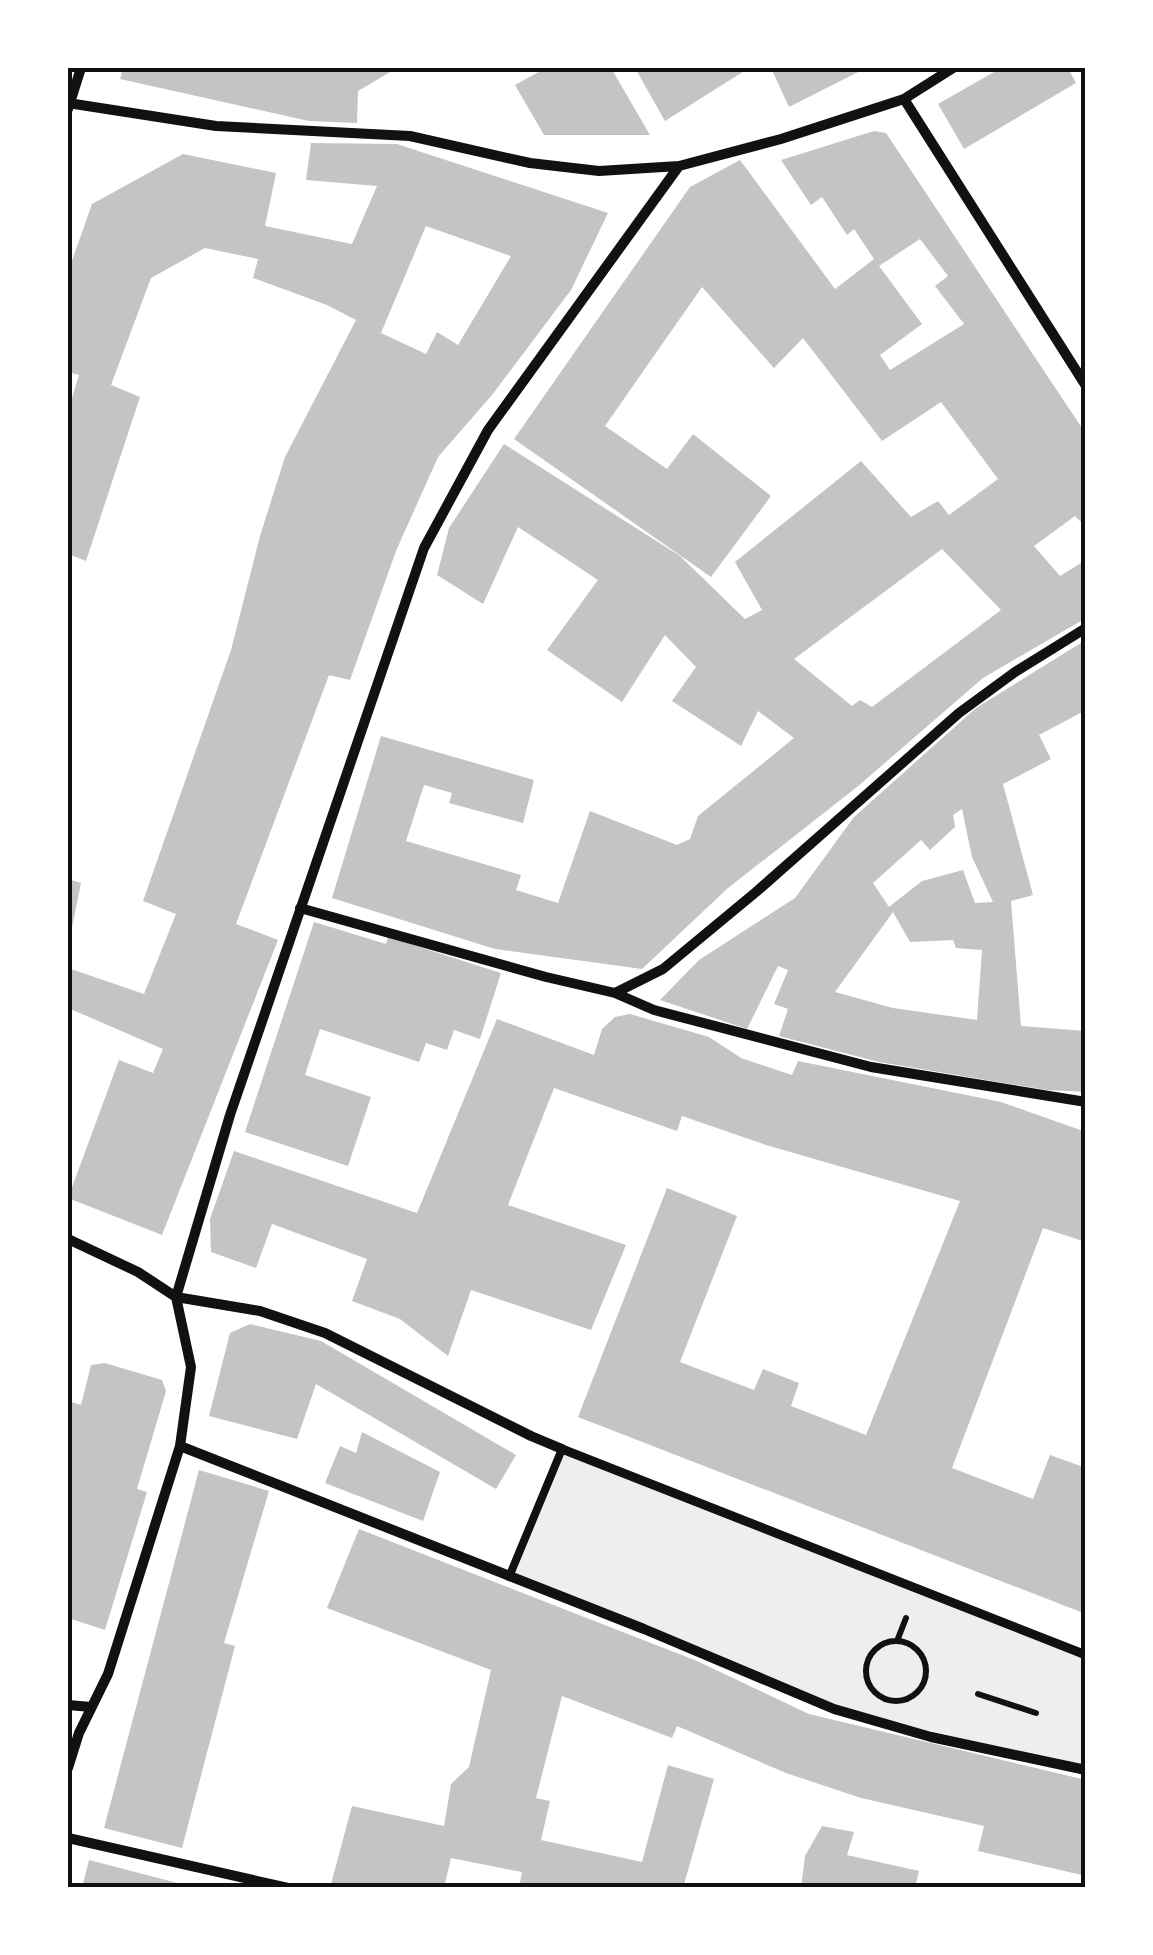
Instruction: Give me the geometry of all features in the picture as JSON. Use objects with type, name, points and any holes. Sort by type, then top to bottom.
[{"type":"street","points":[[82,68],[68,105],[216,126],[410,136],[530,163],[599,171],[679,166],[781,139],[904,99],[952,68]]},
{"type":"street","points":[[904,99],[1086,386]]},
{"type":"street","points":[[68,1768],[90,1707],[108,1674],[180,1446],[191,1367],[176,1297],[230,1115],[424,548],[488,430],[679,166]]},
{"type":"street","points":[[615,993],[662,968],[690,947],[959,713],[1086,628]]},
{"type":"street","points":[[300,908],[615,993],[654,1010],[870,1067],[1086,1102]]},
{"type":"street","points":[[68,1238],[138,1272],[176,1297],[260,1311],[325,1333],[531,1436],[1086,1655]]},
{"type":"street","points":[[180,1446],[834,1709],[931,1737],[1086,1770]]},
{"type":"street","points":[[68,1705],[90,1707]]},
{"type":"street","points":[[68,1838],[288,1888]]},
{"type":"lane","points":[[508,1577],[562,1449]]},
{"type":"path","points":[[898,1641],[906,1618]]},
{"type":"path","points":[[898,1641],[916,1648],[926,1666],[926,1676],[917,1693],[898,1702],[885,1700],[872,1691],[865,1672],[879,1646],[898,1641]]},
{"type":"path","points":[[978,1694],[1036,1713]]},
{"type":"shaded area","points":[[562,1449],[1085,1655],[1085,1770],[834,1709],[509,1577]]},
{"type":"building","points":[[123,68],[397,68],[358,91],[357,123],[309,121],[120,79]]},
{"type":"building","points":[[546,68],[611,68],[650,135],[544,135],[515,85]]},
{"type":"building","points":[[635,68],[749,68],[665,121]]},
{"type":"building","points":[[771,68],[866,68],[789,107]]},
{"type":"building","points":[[1001,68],[1068,68],[1076,83],[964,149],[938,104]]},
{"type":"building","points":[[874,131],[886,133],[1086,434],[1086,527],[1075,516],[1034,546],[1060,576],[1086,560],[1086,618],[983,678],[857,787],[728,888],[642,969],[495,949],[332,898],[381,736],[534,780],[523,823],[449,803],[452,793],[424,785],[406,841],[521,875],[516,890],[558,903],[590,811],[677,845],[690,839],[698,816],[794,738],[758,711],[741,746],[672,701],[696,667],[665,635],[622,702],[547,650],[598,580],[518,527],[483,604],[437,575],[449,528],[504,444],[680,556],[745,619],[762,610],[735,562],[861,461],[911,517],[938,501],[949,515],[998,479],[941,402],[882,441],[803,338],[774,368],[702,287],[605,426],[667,469],[693,434],[771,496],[711,577],[514,439],[690,187],[740,160],[835,289],[874,259],[854,229],[847,235],[822,197],[811,205],[781,160]],"holes":[[[920,239],[948,276],[935,286],[964,324],[890,370],[880,355],[922,324],[879,266]],[[942,549],[1001,610],[872,707],[860,700],[852,706],[794,659]]]},
{"type":"building","points":[[311,143],[397,144],[608,213],[571,290],[492,395],[438,457],[396,551],[350,680],[329,675],[236,924],[278,940],[162,1235],[68,1198],[119,1060],[153,1073],[163,1049],[68,1008],[68,968],[144,994],[176,914],[143,901],[231,650],[285,457],[356,320],[253,278],[258,259],[205,248],[151,278],[111,385],[140,397],[86,561],[68,554],[68,411],[79,375],[68,372],[68,272],[92,204],[183,154],[276,173],[265,226],[352,244],[377,186],[306,180]],"holes":[[[426,226],[511,256],[458,345],[437,332],[426,354],[381,333]]]},
{"type":"building","points":[[1086,632],[1086,710],[1039,735],[1051,759],[1003,784],[1033,895],[1011,901],[1021,1026],[1086,1031],[1086,1092],[1047,1090],[879,1062],[779,1036],[788,1009],[774,1004],[788,970],[778,966],[747,1029],[660,1000],[699,960],[795,898],[854,817],[976,708],[1084,641],[1081,634]],"holes":[[[962,809],[972,857],[993,902],[975,903],[963,870],[922,881],[889,907],[873,883],[921,840],[930,850],[955,827],[953,815]],[[893,912],[910,942],[953,940],[956,948],[982,950],[977,1020],[893,1008],[835,992]]]},
{"type":"building","points":[[68,879],[81,883],[69,942],[68,942]]},
{"type":"building","points":[[314,922],[386,944],[388,937],[501,973],[480,1039],[454,1030],[447,1050],[426,1043],[419,1062],[320,1029],[305,1075],[371,1097],[348,1166],[245,1132]]},
{"type":"building","points":[[630,1014],[709,1037],[741,1058],[792,1075],[798,1061],[1001,1102],[1086,1132],[1086,1242],[1043,1228],[952,1468],[1033,1499],[1050,1455],[1086,1468],[1086,1614],[578,1417],[667,1188],[737,1216],[680,1362],[754,1390],[763,1369],[799,1383],[791,1406],[866,1435],[960,1201],[766,1145],[682,1116],[677,1131],[554,1088],[508,1205],[626,1245],[591,1330],[471,1290],[448,1356],[400,1319],[352,1301],[367,1259],[272,1224],[256,1268],[211,1252],[210,1219],[234,1151],[417,1213],[497,1019],[594,1055],[602,1029],[615,1017]]},
{"type":"building","points":[[250,1324],[321,1341],[516,1455],[496,1489],[316,1384],[297,1439],[209,1416],[230,1333]]},
{"type":"building","points":[[105,1363],[162,1380],[166,1391],[137,1489],[147,1492],[105,1630],[68,1618],[68,1401],[81,1405],[91,1365]]},
{"type":"building","points":[[362,1432],[440,1472],[423,1521],[325,1483],[340,1446],[356,1453]]},
{"type":"building","points":[[199,1470],[269,1491],[224,1643],[235,1646],[182,1848],[104,1828]]},
{"type":"building","points":[[359,1529],[697,1661],[809,1714],[1086,1780],[1086,1876],[978,1851],[984,1826],[861,1798],[786,1773],[677,1726],[672,1738],[562,1696],[536,1798],[550,1801],[541,1840],[642,1862],[668,1765],[714,1779],[683,1888],[519,1888],[522,1872],[451,1858],[444,1888],[354,1888],[331,1884],[352,1806],[444,1826],[451,1784],[469,1767],[491,1670],[327,1608]]},
{"type":"building","points":[[822,1826],[854,1832],[847,1855],[919,1871],[915,1888],[801,1888],[805,1856]]},
{"type":"building","points":[[89,1860],[189,1886],[189,1888],[82,1888]]}]
